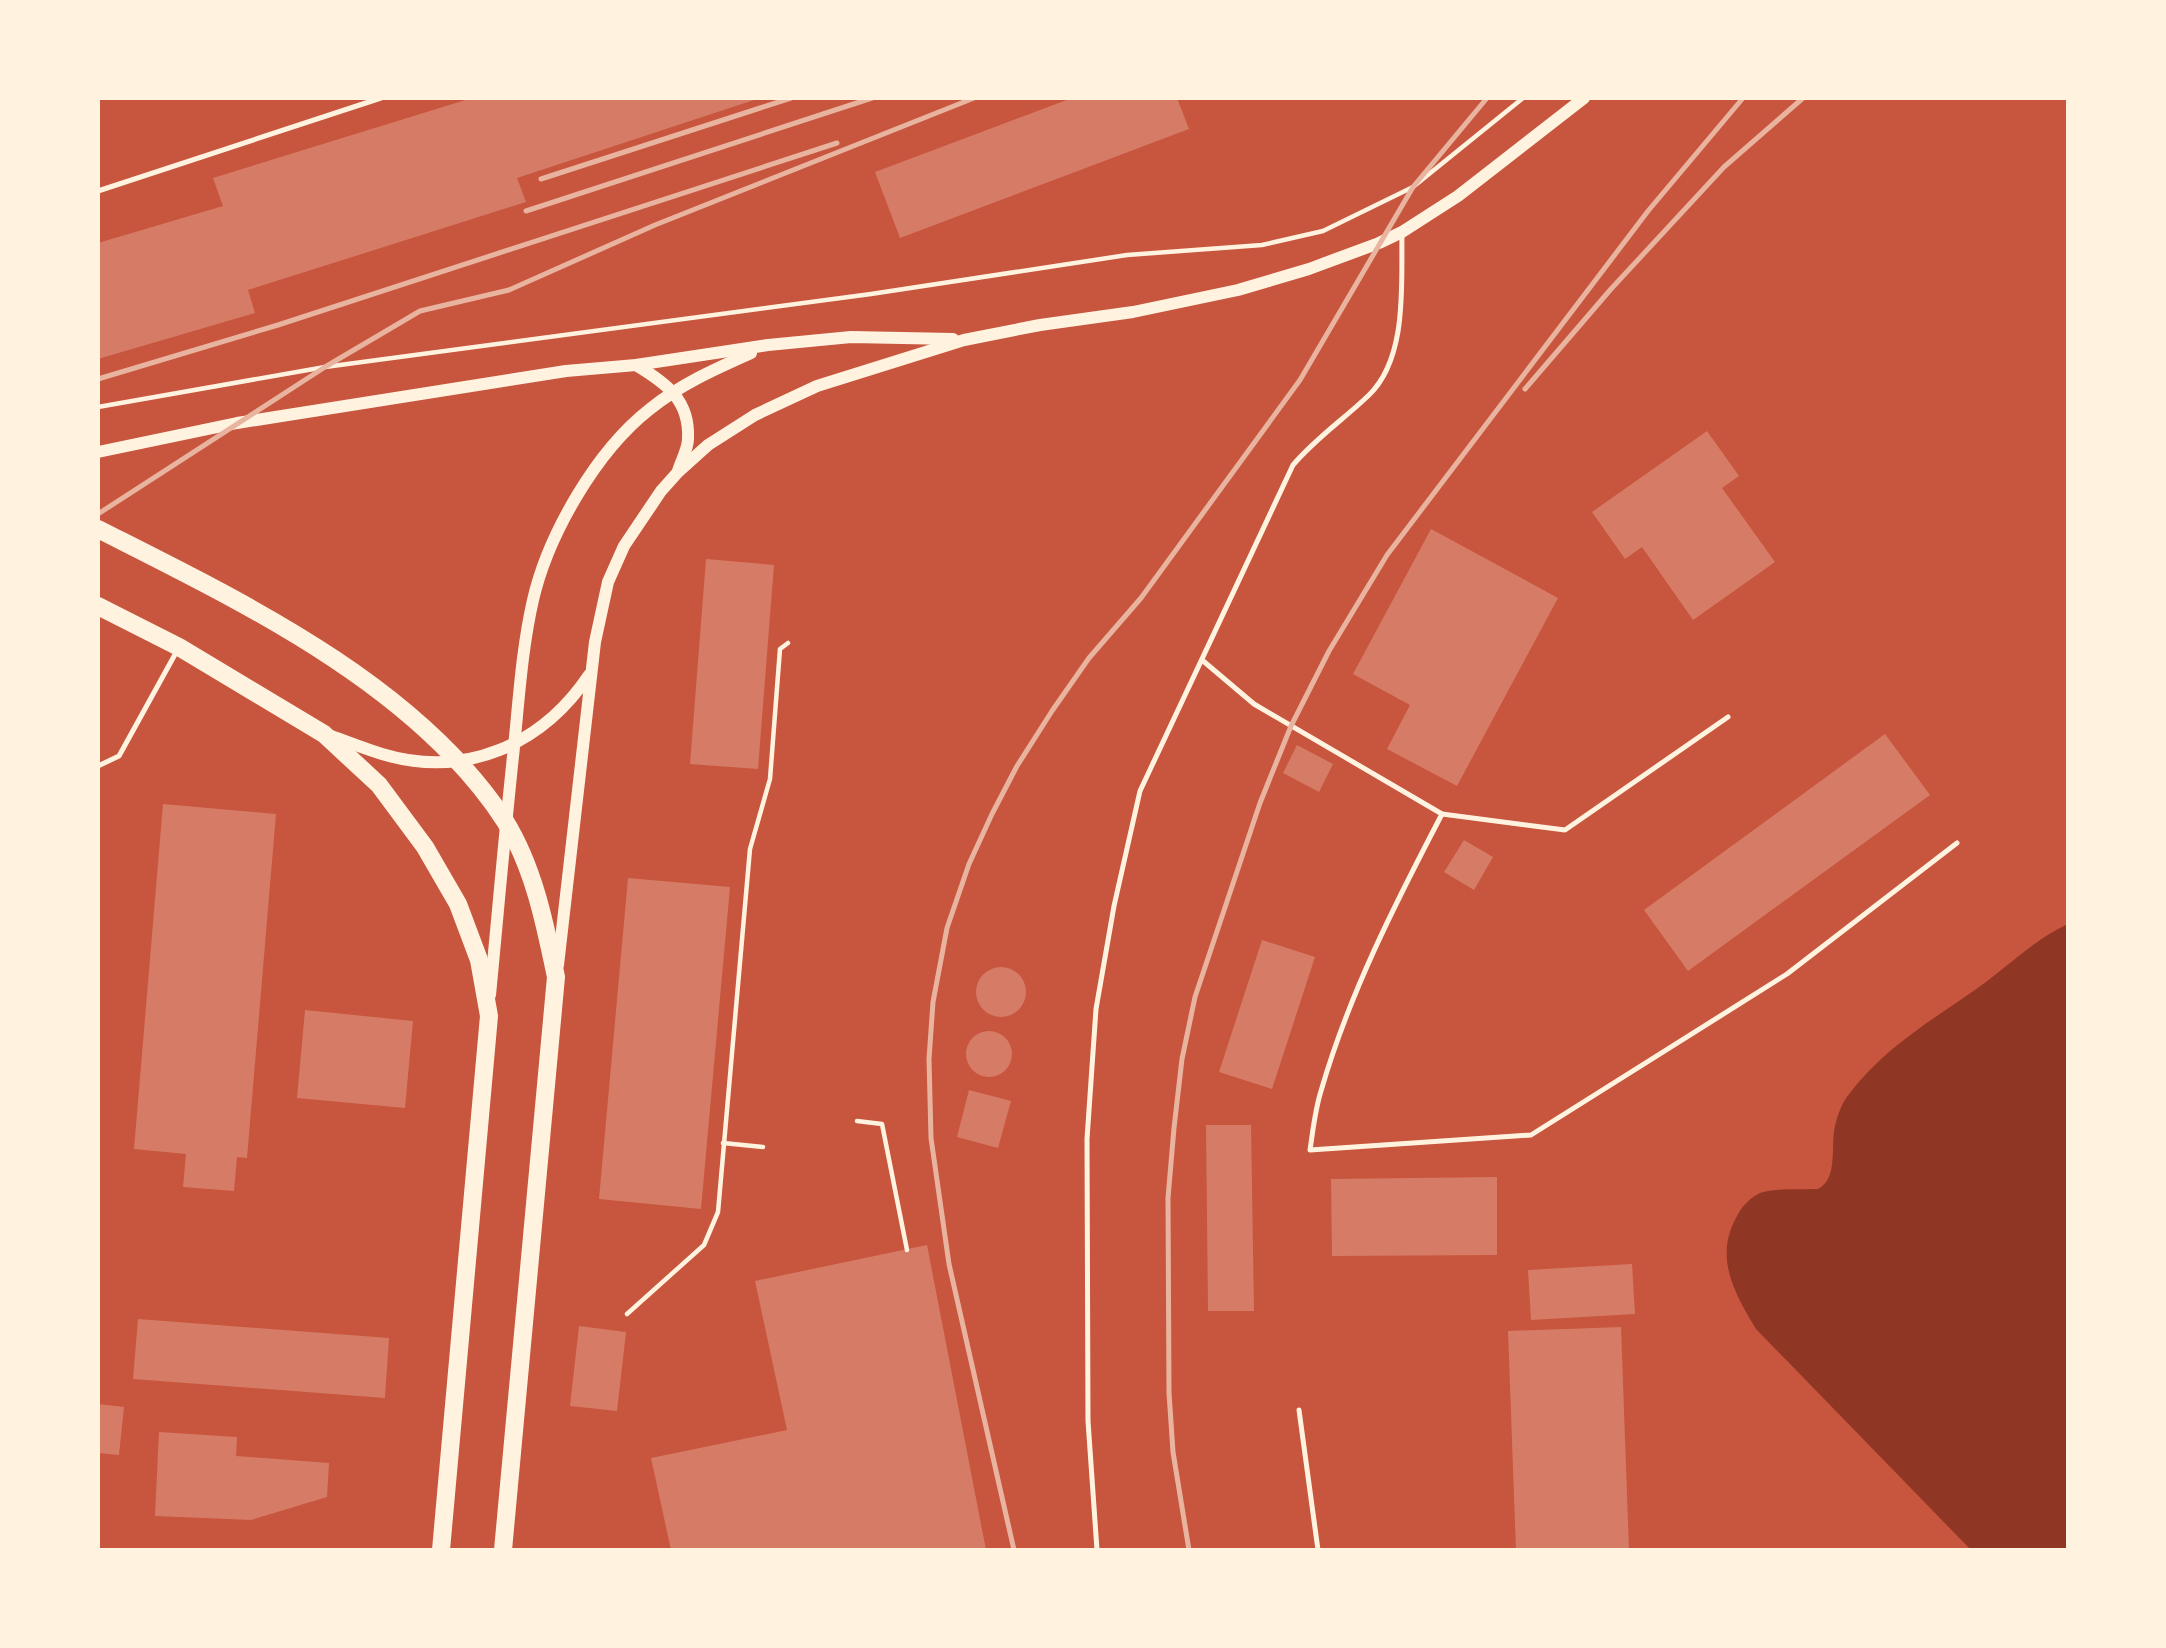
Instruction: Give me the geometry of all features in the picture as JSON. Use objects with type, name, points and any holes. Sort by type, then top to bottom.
[{"type":"main road","points":[[98,529],[218,590],[303,640],[419,723],[459,762],[506,823],[531,876],[556,977],[503,1550]]},
{"type":"main road","points":[[98,606],[179,647],[324,734],[379,785],[425,848],[458,904],[479,960],[489,1016],[441,1550]]},
{"type":"street","points":[[556,977],[595,642],[608,582],[624,547],[661,491],[708,445],[755,415],[817,386],[964,340],[1040,325],[1133,312],[1238,290],[1309,269],[1379,243],[1402,232],[1458,195],[1584,98]]},
{"type":"street","points":[[98,452],[237,423],[566,371],[636,365],[768,345],[850,337],[964,340]]},
{"type":"street","points":[[489,1016],[520,681],[533,600],[545,561],[564,518],[620,438],[673,392],[702,374],[768,345]]},
{"type":"street","points":[[636,365],[662,380],[685,412],[688,441],[678,472]]},
{"type":"street","points":[[324,734],[385,755],[432,762],[459,762],[488,756],[543,727],[572,700],[592,671]]},
{"type":"lane","points":[[98,191],[381,98]]},
{"type":"lane","points":[[1097,1550],[1088,1421],[1087,1139],[1096,1009],[1114,906],[1140,791],[1293,465],[1315,440],[1371,393],[1386,372],[1400,322],[1402,232]]},
{"type":"lane","points":[[98,766],[119,756],[179,647]]},
{"type":"lane","points":[[1202,660],[1254,704],[1441,814],[1565,830],[1728,718]]},
{"type":"lane","points":[[1441,814],[1355,991],[1320,1093],[1310,1150],[1531,1135],[1787,974],[1957,843]]},
{"type":"lane","points":[[1299,1410],[1318,1550]]},
{"type":"path","points":[[98,407],[325,367],[831,300],[1127,255],[1262,245],[1332,228],[1413,187],[1523,98]]},
{"type":"path","points":[[627,1314],[704,1245],[718,1212],[750,849],[770,779],[780,649],[788,643]]},
{"type":"path","points":[[857,1121],[882,1125],[907,1250]]},
{"type":"path","points":[[723,1143],[763,1147]]},
{"type":"shaded area","points":[[2068,924],[2068,1550],[1971,1550],[1756,1329],[1741,1303],[1730,1275],[1727,1247],[1738,1214],[1754,1196],[1776,1190],[1818,1189],[1825,1184],[1833,1161],[1834,1134],[1841,1108],[1850,1093],[1880,1060],[2036,943]]},
{"type":"building","points":[[472,98],[757,99],[517,178],[526,202],[248,290],[255,313],[98,359],[98,243],[223,206],[213,178]]},
{"type":"building","points":[[1072,98],[1177,98],[1189,129],[900,238],[875,172]]},
{"type":"building","points":[[1707,431],[1739,476],[1722,488],[1775,562],[1693,620],[1642,547],[1625,559],[1592,512]]},
{"type":"building","points":[[1431,529],[1558,598],[1457,786],[1387,749],[1410,705],[1353,674]]},
{"type":"building","points":[[706,559],[774,565],[758,769],[690,764]]},
{"type":"building","points":[[1885,734],[1930,795],[1688,971],[1644,910]]},
{"type":"building","points":[[1297,745],[1333,764],[1319,792],[1283,773]]},
{"type":"building","points":[[163,804],[276,814],[247,1158],[237,1157],[234,1191],[183,1187],[186,1154],[134,1149]]},
{"type":"building","points":[[1464,840],[1493,857],[1474,890],[1444,872]]},
{"type":"building","points":[[628,878],[730,887],[701,1209],[599,1199]]},
{"type":"building","points":[[1262,940],[1315,957],[1272,1089],[1219,1072]]},
{"type":"building","points":[[1001,967],[1019,974],[1026,992],[1019,1010],[1001,1017],[983,1010],[976,992],[983,974]]},
{"type":"building","points":[[305,1010],[413,1021],[405,1108],[297,1098]]},
{"type":"building","points":[[989,1031],[1005,1038],[1012,1054],[1005,1070],[989,1077],[973,1070],[966,1054],[973,1038]]},
{"type":"building","points":[[969,1090],[1011,1101],[998,1148],[957,1137]]},
{"type":"building","points":[[1206,1125],[1251,1125],[1254,1311],[1208,1311]]},
{"type":"building","points":[[1497,1177],[1497,1255],[1332,1256],[1331,1179]]},
{"type":"building","points":[[927,1245],[986,1550],[671,1550],[651,1458],[787,1430],[755,1281]]},
{"type":"building","points":[[1632,1264],[1635,1314],[1531,1320],[1528,1270]]},
{"type":"building","points":[[138,1319],[389,1338],[385,1398],[133,1379]]},
{"type":"building","points":[[579,1326],[626,1332],[617,1411],[570,1406]]},
{"type":"building","points":[[1621,1327],[1629,1550],[1516,1550],[1508,1331]]},
{"type":"building","points":[[98,1404],[124,1407],[119,1455],[98,1453]]},
{"type":"building","points":[[159,1432],[237,1437],[236,1456],[329,1463],[327,1497],[251,1520],[155,1516]]},
{"type":"railway","points":[[541,179],[791,98]]},
{"type":"railway","points":[[526,211],[872,98]]},
{"type":"railway","points":[[98,514],[325,367],[420,311],[509,290],[655,225],[974,98]]},
{"type":"railway","points":[[1014,1550],[949,1264],[931,1138],[929,1059],[933,1002],[947,928],[969,864],[992,814],[1017,766],[1052,711],[1089,658],[1141,598],[1300,380],[1413,187],[1487,98]]},
{"type":"railway","points":[[1189,1550],[1173,1452],[1169,1393],[1168,1198],[1174,1128],[1182,1059],[1195,997],[1260,803],[1291,726],[1329,651],[1387,555],[1648,211],[1743,98]]},
{"type":"railway","points":[[1525,389],[1611,289],[1724,167],[1803,98]]},
{"type":"railway","points":[[98,379],[278,325],[837,143]]}]
